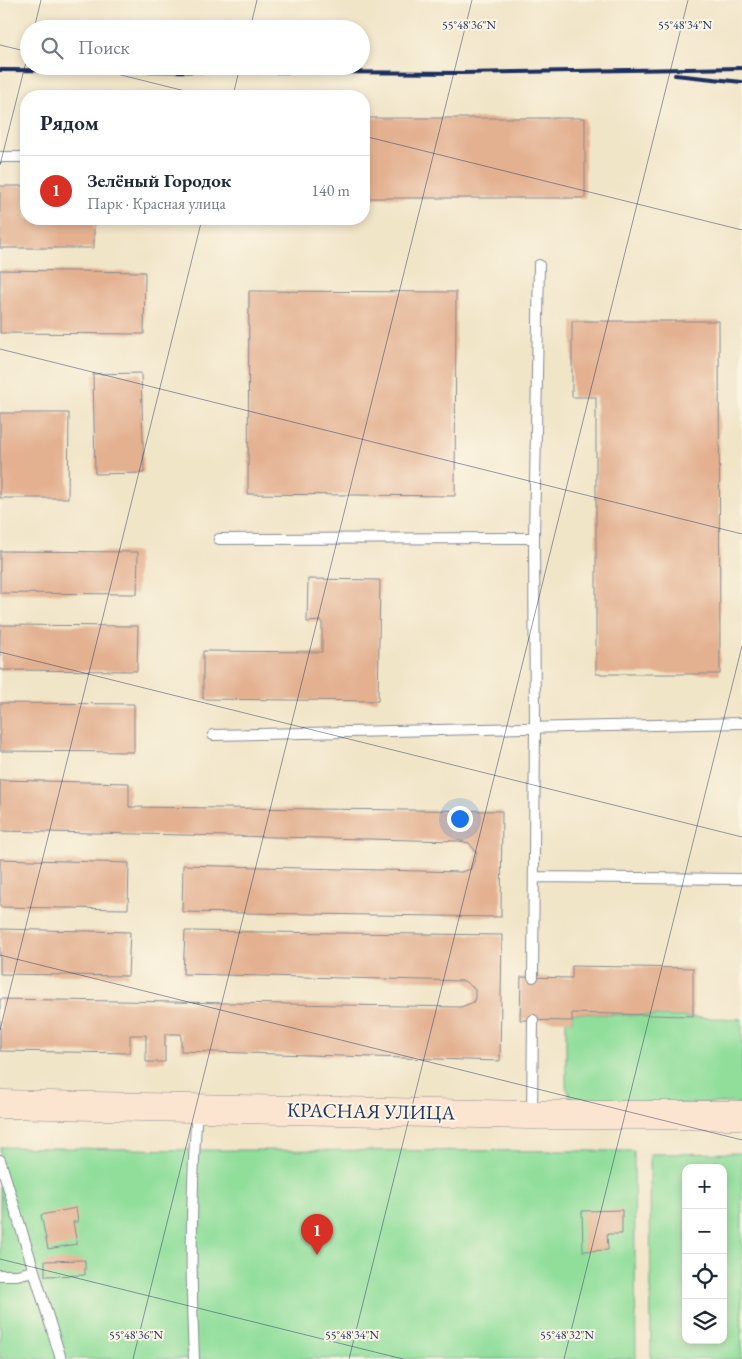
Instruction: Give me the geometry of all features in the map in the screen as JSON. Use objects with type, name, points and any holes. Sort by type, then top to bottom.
[{"type":"main road","name":"КРАСНАЯ УЛИЦА","points":[[0,1104],[137,1101],[197,1107],[532,1115],[742,1116]]},
{"type":"lane","points":[[0,157],[20,157]]},
{"type":"lane","points":[[533,977],[535,877],[534,538],[539,265]]},
{"type":"lane","points":[[219,539],[534,538]]},
{"type":"lane","points":[[213,735],[742,723]]},
{"type":"lane","points":[[535,877],[742,879]]},
{"type":"lane","points":[[532,1115],[533,1020]]},
{"type":"lane","points":[[194,1359],[191,1293],[193,1155],[197,1107]]},
{"type":"lane","points":[[0,1160],[33,1271],[40,1285],[62,1359]]},
{"type":"lane","points":[[0,1275],[17,1275],[33,1271]]},
{"type":"green space","points":[[572,1013],[742,1019],[742,1103],[579,1103],[570,1097],[566,1086],[566,1020],[572,1021]]},
{"type":"green space","points":[[0,1147],[194,1150],[634,1151],[636,1359],[0,1359]]},
{"type":"green space","points":[[742,1153],[742,1359],[651,1359],[650,1154]]},
{"type":"building","points":[[370,118],[585,118],[585,198],[370,198]]},
{"type":"building","points":[[0,186],[20,186],[20,225],[94,225],[94,248],[0,248]]},
{"type":"building","points":[[0,270],[145,272],[144,334],[0,333]]},
{"type":"building","points":[[249,291],[456,292],[455,496],[248,494]]},
{"type":"building","points":[[572,321],[719,321],[720,674],[596,674],[596,397],[572,397]]},
{"type":"building","points":[[141,373],[144,473],[95,474],[93,374]]},
{"type":"building","points":[[0,413],[69,413],[68,498],[0,498]]},
{"type":"building","points":[[0,551],[138,552],[137,594],[0,593]]},
{"type":"building","points":[[308,579],[380,580],[378,701],[203,699],[203,651],[322,652],[322,621],[307,622]]},
{"type":"building","points":[[0,625],[138,626],[137,671],[0,670]]},
{"type":"building","points":[[0,703],[134,704],[134,752],[0,751]]},
{"type":"building","points":[[0,780],[129,783],[129,807],[502,811],[501,917],[182,912],[183,865],[461,872],[471,869],[477,853],[469,843],[459,841],[0,831]]},
{"type":"building","points":[[0,859],[129,863],[128,909],[0,907]]},
{"type":"building","points":[[0,929],[130,932],[128,976],[0,974]]},
{"type":"building","points":[[185,931],[502,935],[500,1061],[181,1051],[181,1034],[165,1034],[165,1062],[146,1062],[146,1035],[130,1035],[130,1053],[0,1051],[0,999],[461,1007],[474,1002],[475,989],[464,981],[183,974]]},
{"type":"building","points":[[572,966],[693,968],[693,1016],[572,1013],[572,1021],[520,1020],[521,977],[572,978]]},
{"type":"building","points":[[76,1208],[78,1222],[73,1222],[77,1244],[48,1249],[41,1215]]},
{"type":"building","points":[[622,1210],[622,1234],[607,1234],[608,1250],[583,1251],[582,1211]]},
{"type":"building","points":[[85,1260],[85,1275],[45,1276],[45,1261]]},
{"type":"railway","points":[[370,72],[462,73],[742,68]]},
{"type":"railway","points":[[0,70],[20,70]]},
{"type":"railway","points":[[675,75],[742,82]]},
{"type":"place","name":"Зелёный Городок","points":[[317,1255]]}]
